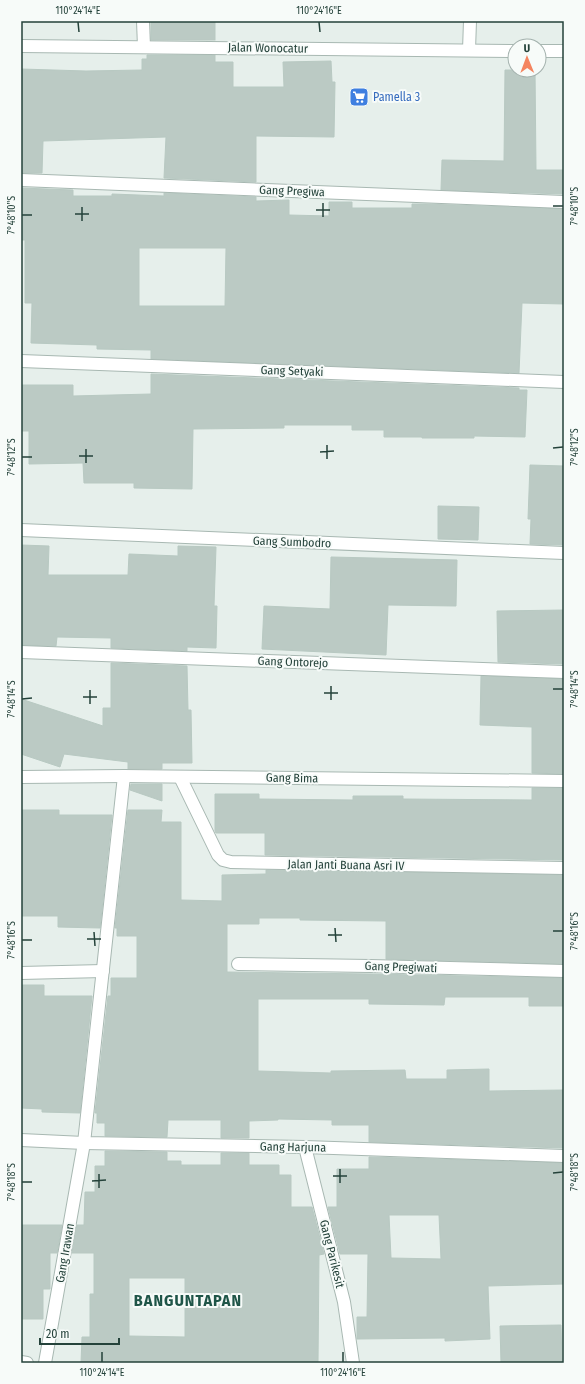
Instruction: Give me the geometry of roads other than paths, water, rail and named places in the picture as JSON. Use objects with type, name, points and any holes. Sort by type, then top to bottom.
[{"type":"street","points":[[143,21],[144,46]]},
{"type":"street","points":[[470,21],[470,50]]},
{"type":"street","name":"Jalan Wonocatur","points":[[21,46],[507,50]]},
{"type":"street","points":[[547,51],[564,51]]},
{"type":"street","name":"Gang Pregiwa","points":[[21,180],[564,202]]},
{"type":"street","name":"Gang Setyaki","points":[[21,361],[564,382]]},
{"type":"street","name":"Gang Sumbodro","points":[[21,530],[564,553]]},
{"type":"street","name":"Gang Ontorejo","points":[[21,652],[564,672]]},
{"type":"street","name":"Gang Bima","points":[[21,777],[124,776],[564,781]]},
{"type":"street","name":"Gang Irawan","points":[[45,1363],[84,1143],[124,776]]},
{"type":"street","name":"Jalan Janti Buana Asri IV","points":[[180,777],[218,855],[223,860],[231,862],[564,868]]},
{"type":"street","name":"Gang Pregiwati","points":[[238,964],[564,971]]},
{"type":"street","points":[[21,974],[103,971]]},
{"type":"street","name":"Gang Harjuna","points":[[21,1140],[84,1143],[305,1146],[564,1156]]},
{"type":"street","name":"Gang Parikesit","points":[[305,1146],[344,1302],[353,1363]]},
{"type":"street","points":[[21,1362],[27,1363]]},
{"type":"place","name":"Pamella 3","points":[[359,97]]},
{"type":"district","name":"BANGUNTAPAN","points":[[188,1300]]}]
